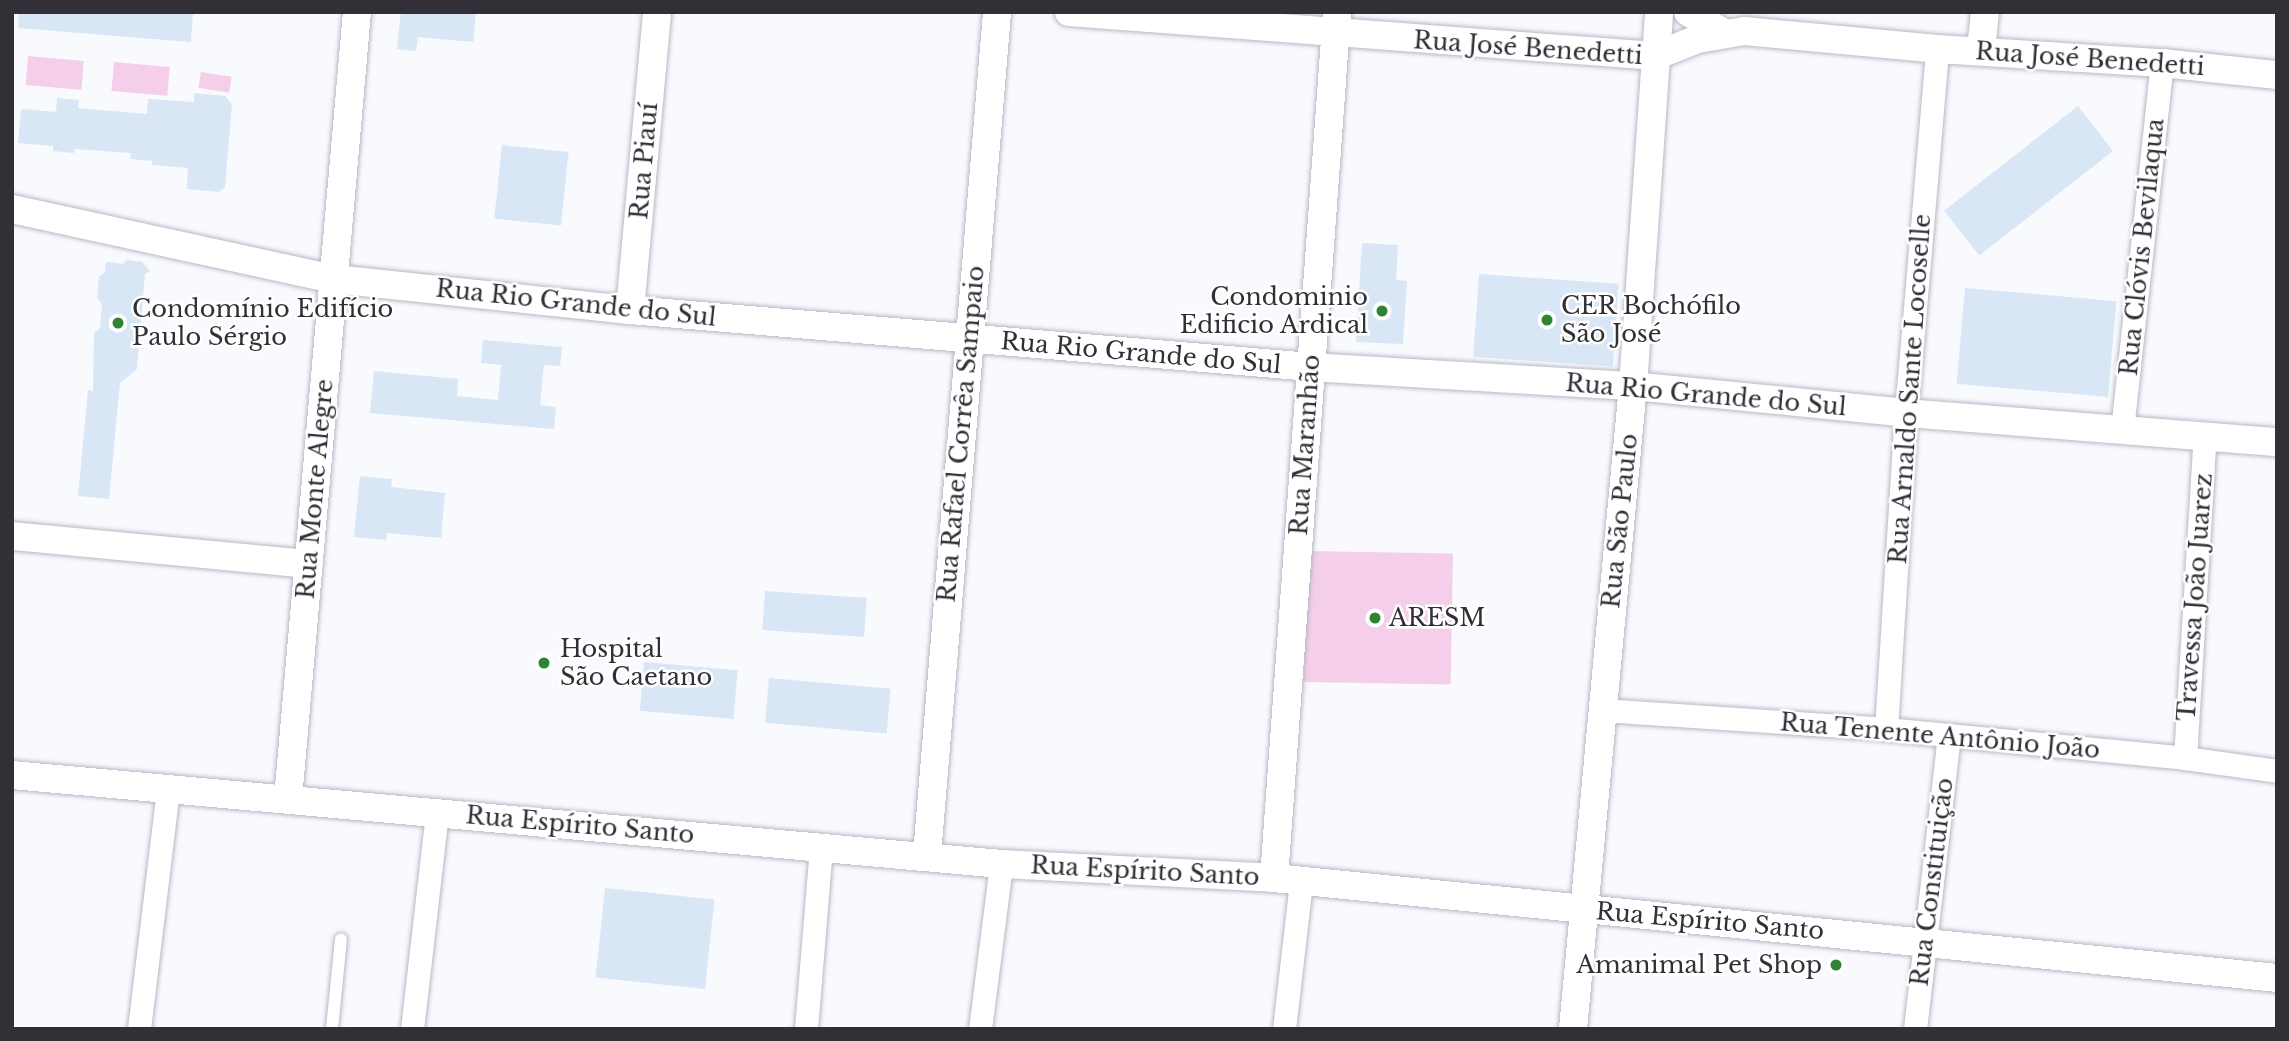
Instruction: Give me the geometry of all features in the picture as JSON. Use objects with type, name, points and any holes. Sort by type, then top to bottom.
[{"type":"street","name":"Rua Monte Alegre","points":[[288,799],[357,12]]},
{"type":"street","name":"Rua Piauí","points":[[630,310],[657,12]]},
{"type":"street","name":"Rua Rafael Corrêa Sampaio","points":[[927,855],[996,12]]},
{"type":"street","name":"Rua José Benedetti","points":[[1069,12],[1336,23],[1655,56],[1724,33],[1744,31],[1937,49],[2162,63],[2277,75]]},
{"type":"street","name":"Rua São Paulo","points":[[1573,1029],[1633,386],[1659,12]]},
{"type":"street","points":[[1688,12],[1704,24],[1724,33]]},
{"type":"street","points":[[1981,50],[1984,12]]},
{"type":"street","name":"Rua Maranhão","points":[[1287,880],[1311,367],[1336,23]]},
{"type":"street","name":"Rua Arnaldo Sante Locoselle","points":[[1886,729],[1906,413],[1937,49]]},
{"type":"street","name":"Rua Clóvis Bevilaqua","points":[[2122,430],[2162,63]]},
{"type":"street","name":"Rua Rio Grande do Sul","points":[[12,209],[334,279],[630,310],[1311,367],[1633,386],[1906,413],[2277,442]]},
{"type":"street","name":"Travessa João Juarez","points":[[2185,758],[2205,435]]},
{"type":"street","points":[[12,536],[309,564]]},
{"type":"street","name":"Rua Tenente Antônio João","points":[[1602,710],[1886,729],[2185,758],[2277,771]]},
{"type":"street","name":"Rua Constituição","points":[[1914,1029],[1950,735]]},
{"type":"street","name":"Rua Espírito Santo","points":[[12,775],[927,855],[1002,864],[1287,880],[2277,978]]},
{"type":"street","points":[[139,1029],[168,789]]},
{"type":"street","points":[[412,1029],[437,812]]},
{"type":"street","points":[[806,1029],[821,847]]},
{"type":"street","points":[[980,1029],[1002,864]]},
{"type":"street","points":[[1284,1029],[1287,880]]},
{"type":"lane","points":[[332,1029],[341,939]]},
{"type":"shaded area","points":[[28,56],[84,61],[81,90],[25,85]]},
{"type":"shaded area","points":[[114,62],[170,67],[167,96],[111,91]]},
{"type":"shaded area","points":[[201,72],[232,77],[229,93],[198,88]]},
{"type":"shaded area","name":"ARESM","points":[[1306,551],[1453,554],[1451,685],[1304,682]]},
{"type":"building","points":[[19,12],[193,12],[191,42],[18,28]]},
{"type":"building","points":[[401,12],[476,12],[473,42],[418,37],[416,51],[397,49]]},
{"type":"building","points":[[194,93],[225,96],[232,104],[225,187],[219,192],[187,189],[188,168],[152,165],[152,161],[130,159],[131,153],[75,149],[74,153],[53,151],[53,146],[18,143],[21,109],[56,112],[57,98],[79,100],[78,108],[147,114],[148,99],[194,102]]},
{"type":"building","points":[[2078,106],[2113,151],[1979,256],[1944,211]]},
{"type":"building","points":[[502,145],[569,152],[561,226],[494,219]]},
{"type":"building","name":"Condominio Edificio Ardical","points":[[1362,243],[1398,245],[1396,280],[1407,281],[1403,344],[1356,342]]},
{"type":"building","points":[[127,260],[142,262],[150,271],[145,274],[137,369],[120,383],[109,499],[78,496],[88,390],[93,391],[94,333],[100,328],[102,304],[97,298],[99,277],[105,272],[106,262],[123,264]]},
{"type":"building","name":"CER Bochófilo São José","points":[[1479,274],[1619,284],[1613,367],[1473,357]]},
{"type":"building","points":[[1965,288],[2116,301],[2108,397],[1957,384]]},
{"type":"building","points":[[483,340],[562,347],[560,366],[544,365],[540,405],[556,407],[554,429],[370,413],[374,371],[458,379],[457,396],[498,400],[501,365],[481,363]]},
{"type":"building","points":[[360,476],[392,479],[391,487],[445,493],[441,538],[387,533],[386,540],[354,537]]},
{"type":"building","points":[[765,591],[867,598],[864,637],[762,630]]},
{"type":"building","points":[[644,662],[738,670],[733,719],[640,711]]},
{"type":"building","points":[[769,678],[891,689],[887,733],[765,723]]},
{"type":"building","points":[[605,888],[714,899],[705,989],[596,978]]},
{"type":"place","name":"Condominio Edificio Ardical","points":[[1382,311]]},
{"type":"place","name":"CER Bochófilo São José","points":[[1547,320]]},
{"type":"place","name":"Condomínio Edifício Paulo Sérgio","points":[[118,323]]},
{"type":"place","name":"ARESM","points":[[1375,618]]},
{"type":"place","name":"Hospital São Caetano","points":[[544,663]]},
{"type":"place","name":"Amanimal Pet Shop","points":[[1836,965]]}]
